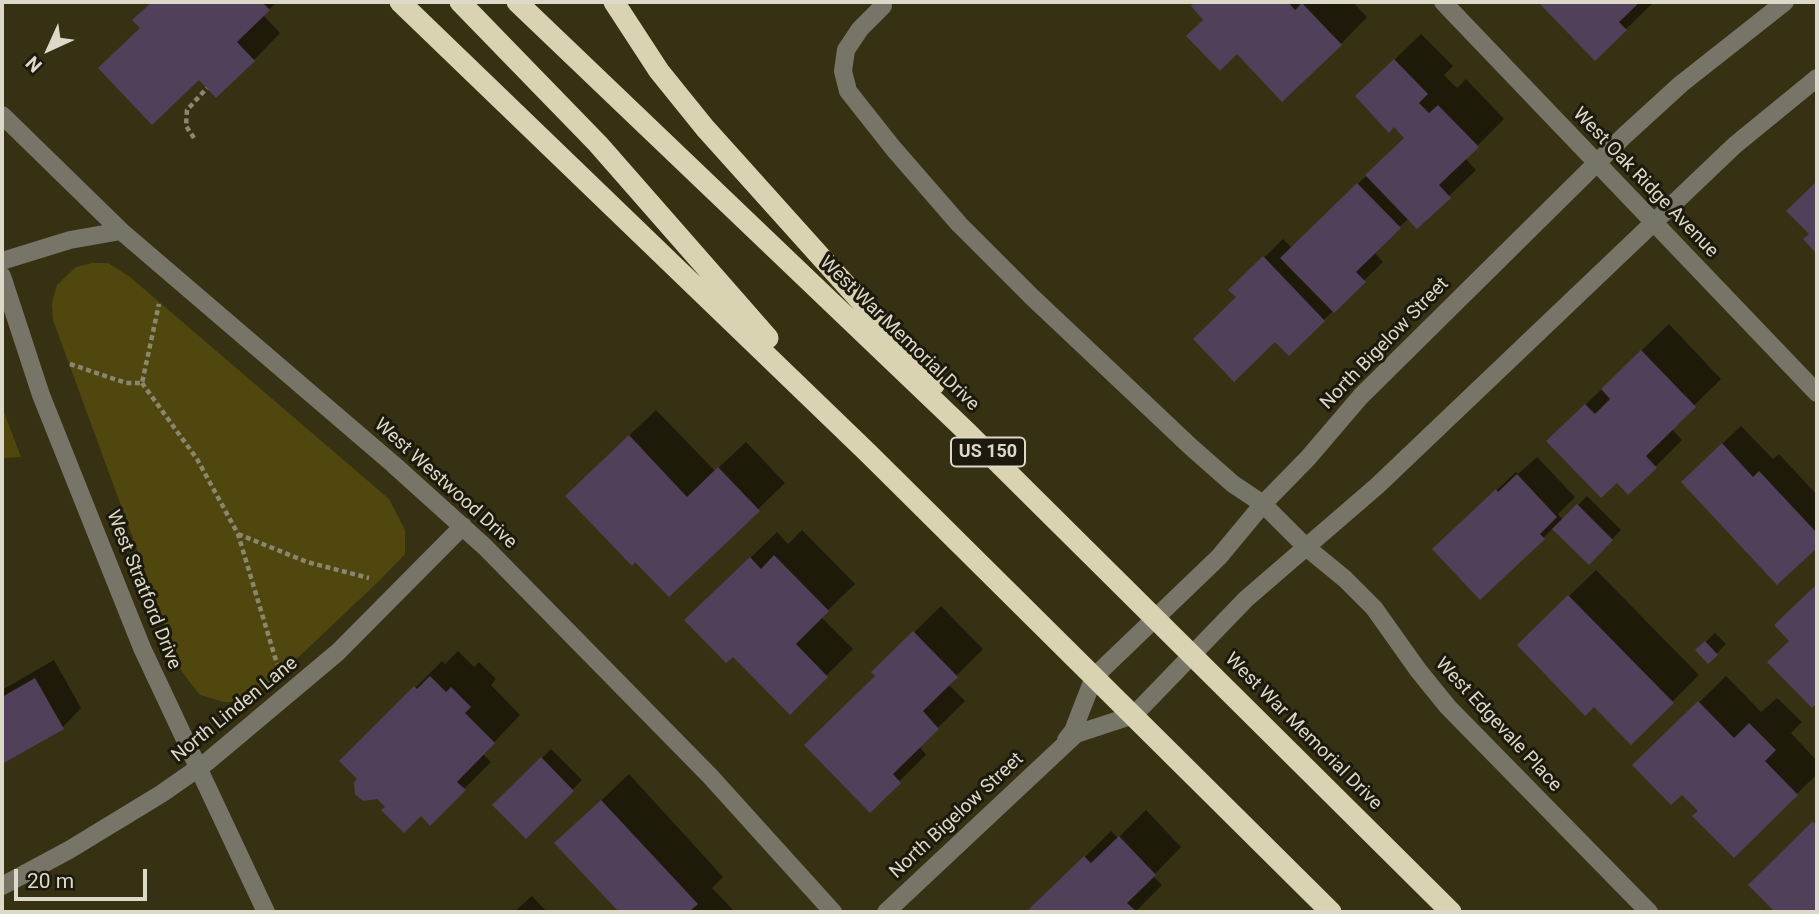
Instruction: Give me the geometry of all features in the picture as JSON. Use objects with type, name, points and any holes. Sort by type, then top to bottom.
[{"type":"highway","points":[[397,2],[776,364],[1331,912]]},
{"type":"highway","points":[[460,2],[597,144],[745,312],[943,528]]},
{"type":"highway","name":"West War Memorial Drive","points":[[517,2],[1076,538],[1451,912]]},
{"type":"highway","points":[[614,2],[659,71],[736,165],[1076,538]]},
{"type":"street","name":"West Oak Ridge Avenue","points":[[1443,2],[1817,393]]},
{"type":"street","name":"North Bigelow Street","points":[[1057,751],[1073,731],[1094,677],[1219,556],[1361,396],[1681,84],[1785,2]]},
{"type":"street","name":"West Edgevale Place","points":[[883,6],[860,29],[846,50],[843,71],[848,91],[893,148],[959,225],[1032,297],[1191,447],[1233,484],[1263,504],[1374,608],[1448,707],[1649,912]]},
{"type":"street","name":"North Bigelow Street","points":[[886,912],[1076,734],[1134,715],[1246,599],[1377,486],[1734,145],[1817,78]]},
{"type":"street","name":"West Westwood Drive","points":[[2,115],[121,230],[463,526],[710,776],[833,912]]},
{"type":"street","points":[[2,261],[70,240],[121,230]]},
{"type":"street","name":"West Stratford Drive","points":[[2,276],[28,359],[142,648],[265,912]]},
{"type":"street","name":"North Linden Lane","points":[[2,886],[69,850],[197,769],[338,652],[463,526]]},
{"type":"path","points":[[194,138],[186,126],[187,110],[207,88]]},
{"type":"path","points":[[160,302],[142,383],[197,459],[238,534],[280,675]]},
{"type":"path","points":[[70,364],[126,383],[142,383]]},
{"type":"path","points":[[238,534],[307,562],[380,580]]},
{"type":"shaded area","points":[[108,263],[130,277],[389,499],[405,530],[405,554],[251,702],[224,702],[200,695],[182,672],[53,320],[52,302],[57,285],[76,267]]},
{"type":"shaded area","points":[[2,407],[21,457],[2,458]]},
{"type":"building","points":[[152,2],[262,2],[270,10],[237,42],[255,61],[216,98],[199,80],[152,125],[98,68],[140,28],[132,20]]},
{"type":"building","points":[[1195,2],[1288,2],[1295,10],[1302,3],[1342,45],[1282,102],[1237,54],[1220,71],[1186,36],[1203,20],[1191,6]]},
{"type":"building","points":[[1538,2],[1640,2],[1619,22],[1627,30],[1595,61]]},
{"type":"building","points":[[1394,59],[1428,94],[1419,103],[1429,113],[1438,105],[1479,147],[1439,185],[1451,198],[1417,229],[1365,175],[1404,138],[1394,127],[1389,133],[1355,96]]},
{"type":"building","points":[[1817,181],[1817,254],[1803,239],[1809,234],[1786,211]]},
{"type":"building","points":[[1357,183],[1401,228],[1356,272],[1366,282],[1334,313],[1280,258]]},
{"type":"building","points":[[1263,256],[1325,321],[1289,356],[1275,342],[1234,382],[1193,339],[1236,297],[1228,290]]},
{"type":"building","points":[[1641,350],[1696,407],[1646,456],[1657,468],[1628,495],[1617,483],[1601,498],[1546,441],[1585,404],[1595,414],[1610,399],[1601,389]]},
{"type":"building","points":[[629,435],[687,497],[718,467],[760,511],[669,597],[635,562],[632,566],[565,496]]},
{"type":"building","points":[[1722,443],[1753,477],[1759,471],[1817,533],[1817,548],[1777,585],[1681,482]]},
{"type":"building","points":[[1517,474],[1557,517],[1540,534],[1545,539],[1480,600],[1432,549],[1496,489],[1498,492]]},
{"type":"building","points":[[1577,504],[1613,540],[1589,565],[1552,529]]},
{"type":"building","points":[[774,555],[829,611],[796,644],[828,677],[790,715],[733,657],[726,663],[684,620],[750,557],[761,569]]},
{"type":"building","points":[[1817,584],[1817,703],[1812,708],[1767,662],[1789,641],[1774,625]]},
{"type":"building","points":[[1568,595],[1674,703],[1631,745],[1594,707],[1585,716],[1517,645]]},
{"type":"building","points":[[913,631],[958,677],[923,711],[939,729],[893,774],[901,783],[870,813],[804,745],[875,676],[871,672]]},
{"type":"building","points":[[1705,641],[1718,655],[1708,664],[1695,650]]},
{"type":"building","points":[[430,676],[446,692],[451,687],[471,707],[465,713],[495,743],[457,782],[466,790],[430,826],[421,816],[404,833],[381,810],[385,807],[377,799],[363,801],[355,794],[354,782],[357,779],[339,761],[414,686],[417,689]]},
{"type":"building","points":[[35,678],[64,729],[2,764],[2,697]]},
{"type":"building","points":[[1698,701],[1734,738],[1749,723],[1776,750],[1765,761],[1798,795],[1734,858],[1692,816],[1698,811],[1682,795],[1671,805],[1632,765]]},
{"type":"building","points":[[541,757],[574,791],[526,839],[492,805]]},
{"type":"building","points":[[601,800],[698,904],[689,912],[619,912],[554,843]]},
{"type":"building","points":[[1813,821],[1817,826],[1817,912],[1775,912],[1748,885]]},
{"type":"building","points":[[1119,836],[1156,875],[1127,903],[1137,912],[1026,912],[1084,856],[1091,863]]}]
